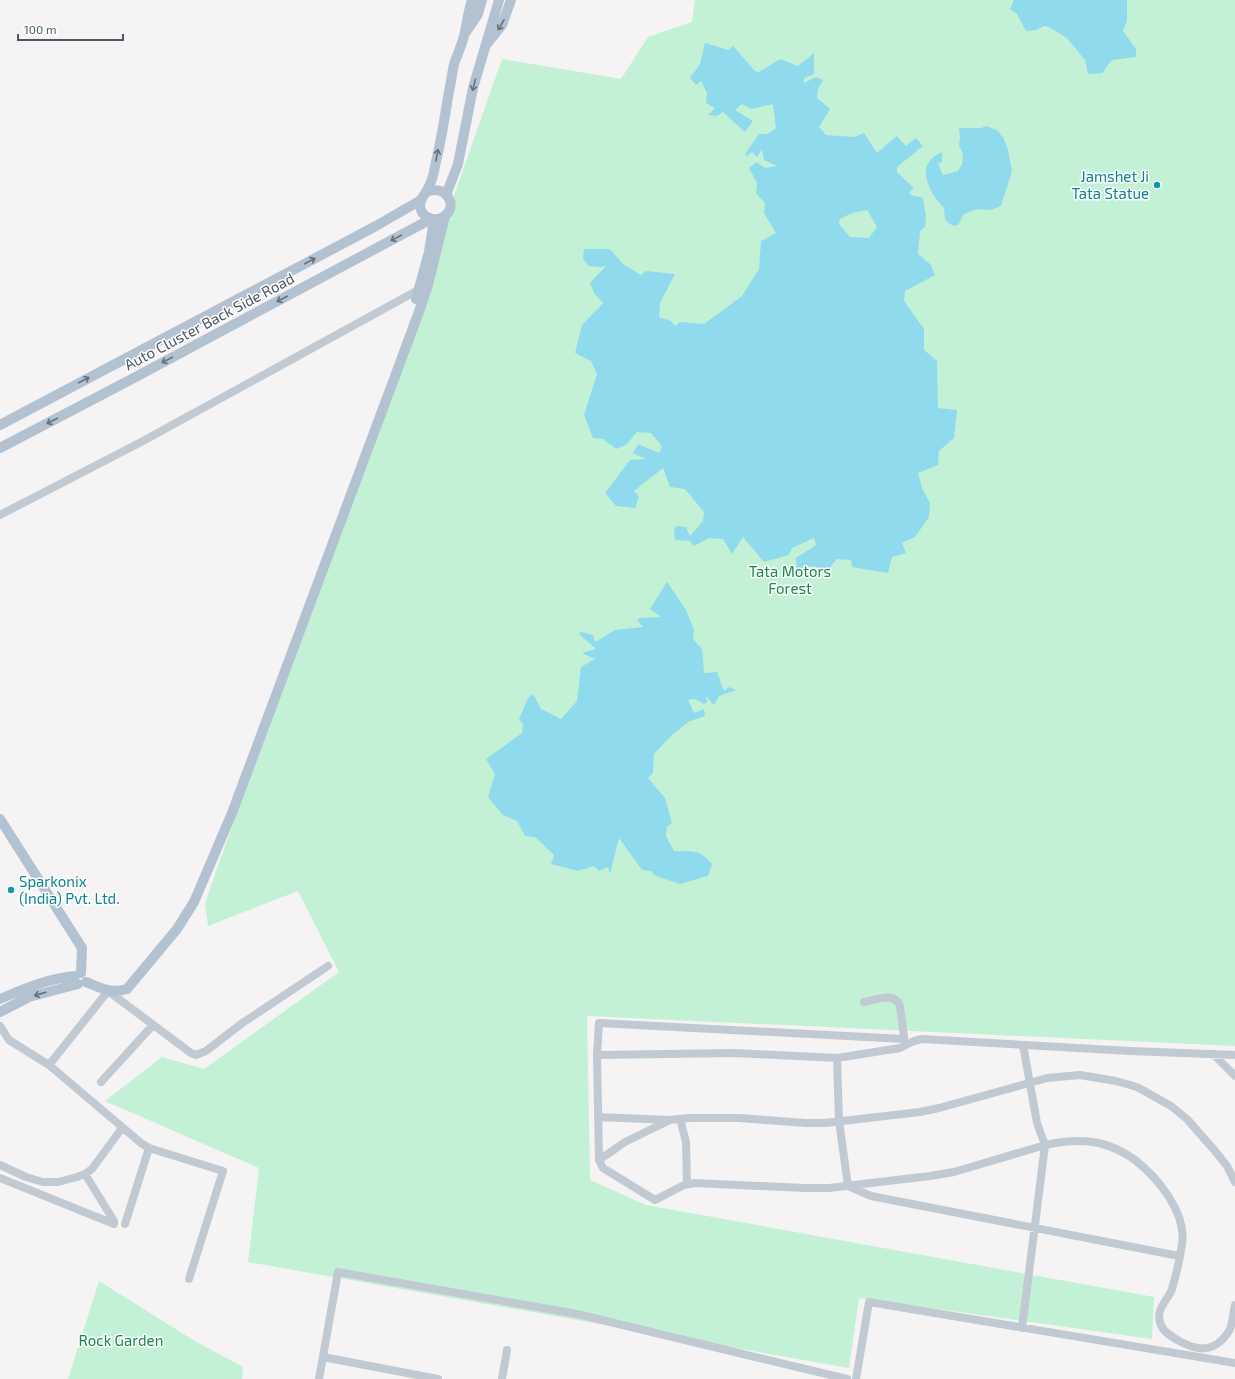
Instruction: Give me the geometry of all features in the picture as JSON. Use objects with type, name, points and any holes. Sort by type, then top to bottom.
[{"type":"main road","points":[[424,287],[432,219],[423,214],[421,210],[423,196],[435,168],[454,65],[464,35],[468,12],[472,0]]},
{"type":"main road","points":[[464,35],[478,14],[482,0]]},
{"type":"main road","points":[[446,195],[458,164],[473,88],[499,0]]},
{"type":"main road","points":[[484,48],[502,25],[511,0]]},
{"type":"main road","points":[[0,1000],[28,988],[58,979],[80,978],[108,991],[121,991],[127,989],[172,935],[194,902],[235,797],[424,287],[445,216],[449,210],[450,201],[440,190],[435,189],[423,196]]},
{"type":"main road","name":"Auto Cluster Back Side Road","points":[[0,425],[369,230],[423,196]]},
{"type":"main road","name":"Auto Cluster Back Side Road","points":[[0,448],[432,219],[439,219],[445,216]]},
{"type":"main road","points":[[0,819],[82,948],[80,978]]},
{"type":"main road","points":[[0,1012],[29,998],[80,978]]},
{"type":"street","points":[[0,515],[149,438],[424,287]]},
{"type":"street","points":[[49,1065],[108,991],[191,1053],[196,1055],[200,1054],[241,1024],[328,966]]},
{"type":"street","points":[[597,1056],[734,1053],[837,1058],[900,1048],[905,1042],[900,1006],[897,1000],[890,997],[864,1002]]},
{"type":"street","points":[[1235,1055],[922,1039],[905,1042],[599,1024],[597,1056],[598,1160],[603,1168],[655,1200],[684,1184],[694,1183],[829,1188],[930,1176],[954,1172],[1045,1145],[1069,1141],[1089,1141],[1112,1148],[1133,1159],[1146,1170],[1164,1191],[1172,1201],[1177,1212],[1182,1235],[1182,1244],[1172,1290],[1160,1308],[1159,1318],[1161,1326],[1167,1333],[1187,1345],[1200,1348],[1208,1348],[1216,1345],[1230,1329],[1235,1305]]},
{"type":"street","points":[[102,1082],[153,1025]]},
{"type":"street","points":[[0,1026],[9,1040],[49,1065],[122,1128],[149,1148],[224,1172],[189,1279]]},
{"type":"street","points":[[1022,1328],[1045,1145],[1037,1123],[1023,1045]]},
{"type":"street","points":[[1212,1054],[1235,1076]]},
{"type":"street","points":[[837,1058],[839,1121],[848,1186]]},
{"type":"street","points":[[598,1117],[670,1120],[739,1118],[806,1123],[839,1121],[920,1112],[1029,1083],[1062,1076],[1080,1075],[1116,1080],[1136,1087],[1171,1106],[1187,1119],[1197,1130],[1227,1166],[1235,1182]]},
{"type":"street","points":[[680,1119],[686,1142],[687,1184]]},
{"type":"street","points":[[598,1160],[625,1142],[670,1120]]},
{"type":"street","points":[[0,1165],[26,1177],[52,1183],[85,1174],[92,1169],[122,1128]]},
{"type":"street","points":[[125,1224],[149,1148]]},
{"type":"street","points":[[0,1178],[114,1224],[115,1222],[85,1174]]},
{"type":"street","points":[[848,1186],[871,1196],[1179,1256]]},
{"type":"street","points":[[319,1379],[338,1272],[577,1314],[847,1379]]},
{"type":"street","points":[[856,1379],[869,1302],[1235,1363]]},
{"type":"street","points":[[502,1379],[507,1350]]},
{"type":"street","points":[[323,1357],[438,1379]]},
{"type":"green space","name":"Tata Motors Forest","points":[[695,0],[1235,0],[1235,1046],[587,1016],[590,1180],[646,1205],[1154,1297],[1152,1339],[859,1298],[849,1368],[248,1262],[259,1168],[105,1101],[162,1057],[204,1069],[339,972],[298,891],[208,926],[205,903],[502,59],[621,79],[648,37],[692,22]]},
{"type":"green space","name":"Rock Garden","points":[[99,1281],[193,1340],[243,1367],[242,1379],[68,1379]]},
{"type":"water","points":[[1014,0],[1127,0],[1127,20],[1123,31],[1136,49],[1136,57],[1112,60],[1102,73],[1088,74],[1085,60],[1067,38],[1049,27],[1044,26],[1036,30],[1026,31],[1017,14],[1010,9]]},
{"type":"water","points":[[705,43],[728,50],[733,46],[755,71],[759,72],[780,59],[798,66],[814,53],[814,74],[804,78],[804,83],[816,77],[823,80],[818,89],[817,98],[830,109],[819,127],[826,135],[854,137],[864,133],[877,153],[897,136],[906,146],[916,138],[923,146],[897,167],[897,172],[914,188],[909,192],[911,195],[923,198],[926,217],[925,227],[920,231],[918,254],[931,265],[935,275],[905,291],[904,301],[924,329],[924,350],[937,361],[938,408],[957,410],[954,438],[939,451],[938,465],[918,473],[922,488],[930,503],[929,517],[915,537],[902,543],[906,553],[892,557],[888,573],[852,567],[851,560],[837,559],[826,572],[812,566],[797,570],[796,558],[816,545],[814,538],[792,548],[789,555],[764,562],[743,537],[732,554],[723,539],[709,538],[694,546],[690,541],[675,540],[674,528],[677,526],[686,527],[690,536],[703,521],[704,512],[685,489],[670,487],[663,468],[634,491],[639,496],[635,508],[616,506],[605,493],[630,460],[646,459],[633,453],[638,444],[659,453],[662,446],[651,433],[637,432],[626,445],[616,449],[603,439],[593,438],[584,415],[597,374],[591,361],[575,353],[582,325],[603,303],[594,293],[590,283],[606,266],[589,266],[583,259],[584,249],[610,249],[623,264],[641,275],[646,271],[675,274],[660,303],[659,317],[671,321],[675,326],[680,322],[704,324],[742,296],[759,269],[761,241],[776,233],[764,213],[765,203],[756,193],[757,183],[749,168],[756,162],[765,168],[777,166],[764,160],[762,149],[757,157],[752,152],[747,156],[745,154],[759,134],[768,134],[776,128],[773,104],[751,109],[742,104],[735,110],[753,121],[745,132],[723,112],[717,116],[708,115],[715,108],[706,103],[707,93],[701,81],[696,85],[690,78],[700,64]],"holes":[[[867,210],[877,227],[869,238],[850,237],[839,224],[840,219],[852,213]]]},
{"type":"water","points":[[986,126],[997,130],[1004,139],[1008,150],[1012,171],[1001,206],[991,210],[977,209],[964,214],[958,225],[953,226],[945,220],[944,208],[936,199],[929,187],[926,168],[935,156],[942,152],[942,162],[938,164],[943,175],[958,171],[962,164],[963,155],[959,145],[959,128],[981,128]]},
{"type":"water","points":[[667,582],[686,610],[694,630],[693,639],[702,649],[704,673],[717,672],[724,691],[729,687],[736,690],[719,696],[714,705],[706,696],[707,702],[704,704],[695,699],[688,700],[694,713],[704,709],[705,716],[688,722],[670,737],[654,754],[653,773],[648,778],[665,798],[672,823],[667,827],[666,836],[674,851],[691,851],[703,855],[712,864],[708,876],[680,884],[656,876],[651,871],[642,870],[619,838],[610,874],[608,867],[599,871],[594,866],[578,871],[551,864],[554,855],[535,837],[525,836],[517,821],[503,815],[488,797],[495,774],[486,759],[522,733],[523,724],[519,719],[528,698],[533,694],[541,709],[561,719],[577,701],[581,667],[595,659],[582,653],[596,649],[579,634],[581,632],[593,635],[595,642],[615,630],[643,627],[637,620],[640,618],[661,617],[650,609]]},
{"type":"place","name":"Jamshet Ji Tata Statue","points":[[1157,185]]},
{"type":"place","name":"Sparkonix (India) Pvt. Ltd.","points":[[11,890]]}]
